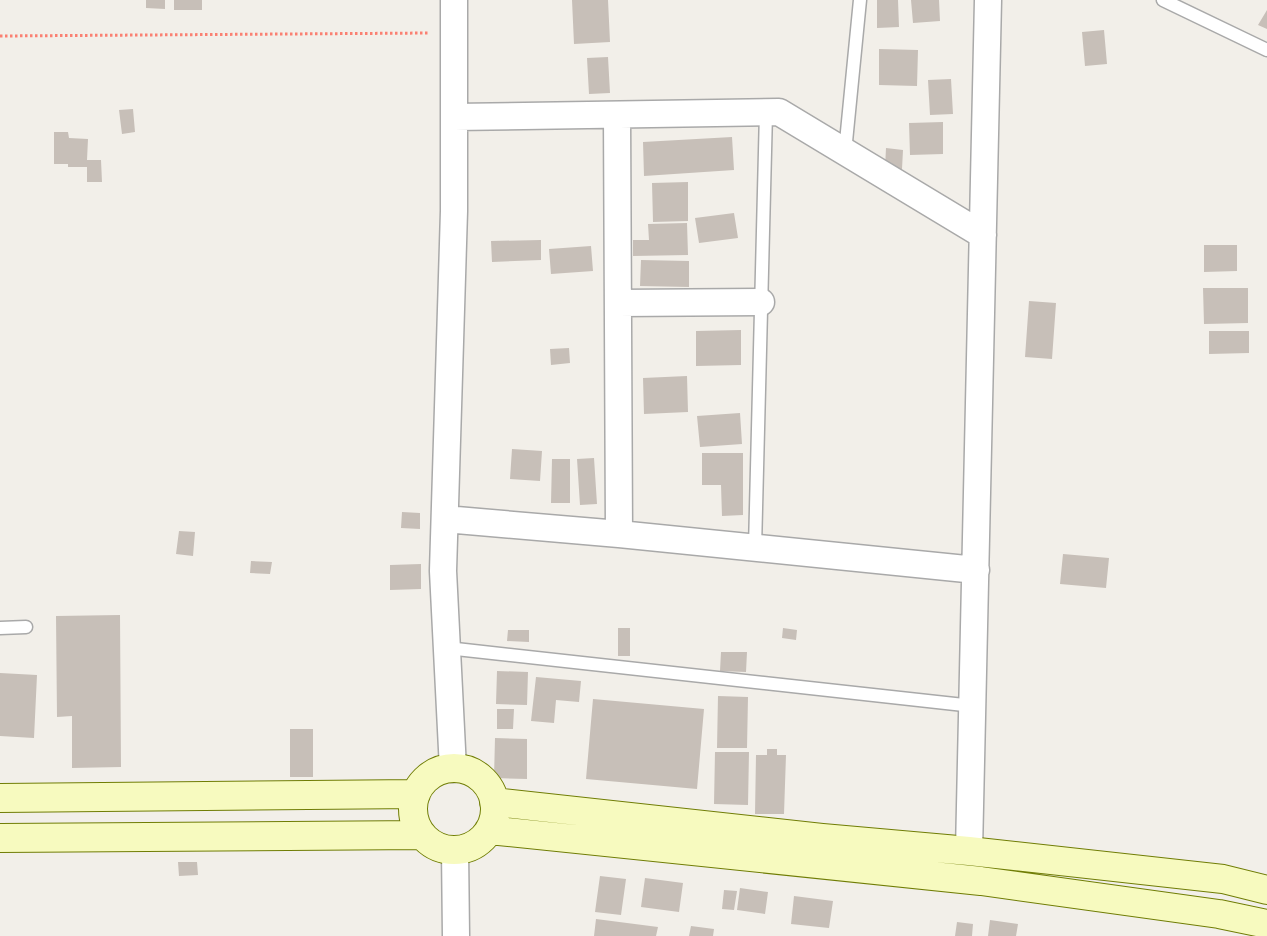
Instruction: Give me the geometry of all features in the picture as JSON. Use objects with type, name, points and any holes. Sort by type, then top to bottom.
[{"type":"street","points":[[453,769],[443,571],[454,211],[454,0]]},
{"type":"street","points":[[970,851],[988,0]]},
{"type":"street","points":[[454,116],[779,112],[983,235]]},
{"type":"street","points":[[617,115],[619,534]]},
{"type":"street","points":[[618,303],[761,302]]},
{"type":"street","points":[[445,519],[619,534],[976,570]]},
{"type":"street","points":[[453,769],[475,774],[491,791],[494,802],[494,816],[490,830],[481,840],[469,847],[455,850],[431,844],[416,826],[413,815],[416,794],[422,784],[431,776],[453,769]]},
{"type":"street","points":[[0,798],[416,794]]},
{"type":"street","points":[[494,802],[1223,879],[1267,890]]},
{"type":"street","points":[[490,830],[981,880],[1219,914],[1267,924]]},
{"type":"street","points":[[0,838],[422,835]]},
{"type":"street","points":[[455,850],[456,936]]},
{"type":"lane","points":[[845,152],[860,0]]},
{"type":"lane","points":[[1163,0],[1267,50]]},
{"type":"lane","points":[[755,548],[766,112]]},
{"type":"lane","points":[[0,628],[26,627]]},
{"type":"lane","points":[[447,648],[973,706]]},
{"type":"path","points":[[0,36],[454,32]]},
{"type":"building","points":[[146,0],[165,0],[165,9],[146,8]]},
{"type":"building","points":[[174,0],[202,0],[202,10],[174,10]]},
{"type":"building","points":[[572,0],[608,0],[610,42],[574,44]]},
{"type":"building","points":[[877,0],[898,0],[899,27],[877,28]]},
{"type":"building","points":[[911,0],[939,0],[940,21],[913,23]]},
{"type":"building","points":[[1267,10],[1267,29],[1258,25]]},
{"type":"building","points":[[1104,30],[1107,64],[1085,66],[1082,32]]},
{"type":"building","points":[[879,49],[918,50],[917,86],[879,85]]},
{"type":"building","points":[[608,57],[610,93],[589,94],[587,58]]},
{"type":"building","points":[[951,79],[953,114],[930,115],[928,80]]},
{"type":"building","points":[[133,109],[135,132],[122,134],[119,110]]},
{"type":"building","points":[[943,122],[943,154],[910,155],[909,123]]},
{"type":"building","points":[[54,132],[68,132],[69,138],[88,139],[87,160],[101,160],[102,182],[87,182],[87,167],[68,167],[68,164],[54,164]]},
{"type":"building","points":[[732,137],[734,170],[644,176],[643,142]]},
{"type":"building","points":[[886,148],[903,150],[902,169],[885,168]]},
{"type":"building","points":[[688,182],[688,221],[653,222],[652,183]]},
{"type":"building","points":[[734,213],[738,238],[699,243],[695,218]]},
{"type":"building","points":[[687,223],[688,255],[633,256],[633,240],[649,240],[648,224]]},
{"type":"building","points":[[541,240],[541,260],[492,262],[491,241]]},
{"type":"building","points":[[1204,245],[1237,245],[1237,271],[1204,272]]},
{"type":"building","points":[[591,246],[593,271],[551,274],[549,249]]},
{"type":"building","points":[[641,260],[689,261],[689,287],[640,286]]},
{"type":"building","points":[[1203,288],[1248,288],[1248,323],[1204,324]]},
{"type":"building","points":[[1029,301],[1056,303],[1052,359],[1025,357]]},
{"type":"building","points":[[741,330],[741,365],[696,366],[696,331]]},
{"type":"building","points":[[1209,331],[1249,331],[1249,353],[1209,354]]},
{"type":"building","points":[[569,348],[570,363],[551,365],[550,349]]},
{"type":"building","points":[[687,376],[688,412],[644,414],[643,378]]},
{"type":"building","points":[[740,413],[742,444],[700,447],[697,416]]},
{"type":"building","points":[[512,449],[542,451],[540,481],[510,479]]},
{"type":"building","points":[[702,453],[743,453],[743,515],[722,516],[721,485],[702,485]]},
{"type":"building","points":[[594,458],[597,504],[580,505],[577,459]]},
{"type":"building","points":[[552,459],[570,459],[570,503],[551,503]]},
{"type":"building","points":[[402,512],[420,513],[420,529],[401,528]]},
{"type":"building","points":[[179,531],[195,532],[193,556],[176,554]]},
{"type":"building","points":[[1063,554],[1109,558],[1106,588],[1060,584]]},
{"type":"building","points":[[251,561],[272,562],[270,574],[250,573]]},
{"type":"building","points":[[421,564],[421,589],[390,590],[390,565]]},
{"type":"building","points":[[120,615],[121,767],[72,768],[72,716],[57,717],[56,616]]},
{"type":"building","points":[[618,628],[630,628],[630,656],[618,656]]},
{"type":"building","points":[[783,628],[797,630],[796,640],[782,638]]},
{"type":"building","points":[[508,630],[529,630],[529,642],[507,641]]},
{"type":"building","points":[[721,652],[747,652],[746,672],[720,671]]},
{"type":"building","points":[[497,671],[528,672],[527,705],[496,704]]},
{"type":"building","points":[[0,673],[37,675],[34,738],[0,736]]},
{"type":"building","points":[[536,677],[581,681],[579,702],[556,700],[554,723],[531,721]]},
{"type":"building","points":[[718,696],[748,697],[747,748],[717,748]]},
{"type":"building","points":[[593,699],[704,709],[697,789],[586,779]]},
{"type":"building","points":[[497,709],[514,709],[513,729],[497,729]]},
{"type":"building","points":[[290,729],[313,729],[313,777],[290,777]]},
{"type":"building","points":[[495,738],[527,739],[527,779],[494,778]]},
{"type":"building","points":[[767,749],[777,749],[777,755],[786,755],[784,814],[755,814],[756,755],[767,755]]},
{"type":"building","points":[[715,752],[749,752],[748,805],[714,804]]},
{"type":"building","points":[[178,862],[197,862],[198,875],[179,876]]},
{"type":"building","points":[[600,876],[626,879],[621,915],[595,912]]},
{"type":"building","points":[[645,878],[683,883],[679,912],[641,907]]},
{"type":"building","points":[[740,888],[768,892],[765,914],[737,910]]},
{"type":"building","points":[[724,890],[737,891],[734,910],[722,909]]},
{"type":"building","points":[[794,896],[833,901],[829,928],[791,924]]},
{"type":"building","points":[[596,919],[658,927],[656,936],[594,936]]},
{"type":"building","points":[[990,920],[1018,924],[1016,936],[988,936]]},
{"type":"building","points":[[957,922],[973,924],[972,936],[955,936]]},
{"type":"building","points":[[691,926],[714,929],[713,936],[689,936]]}]
